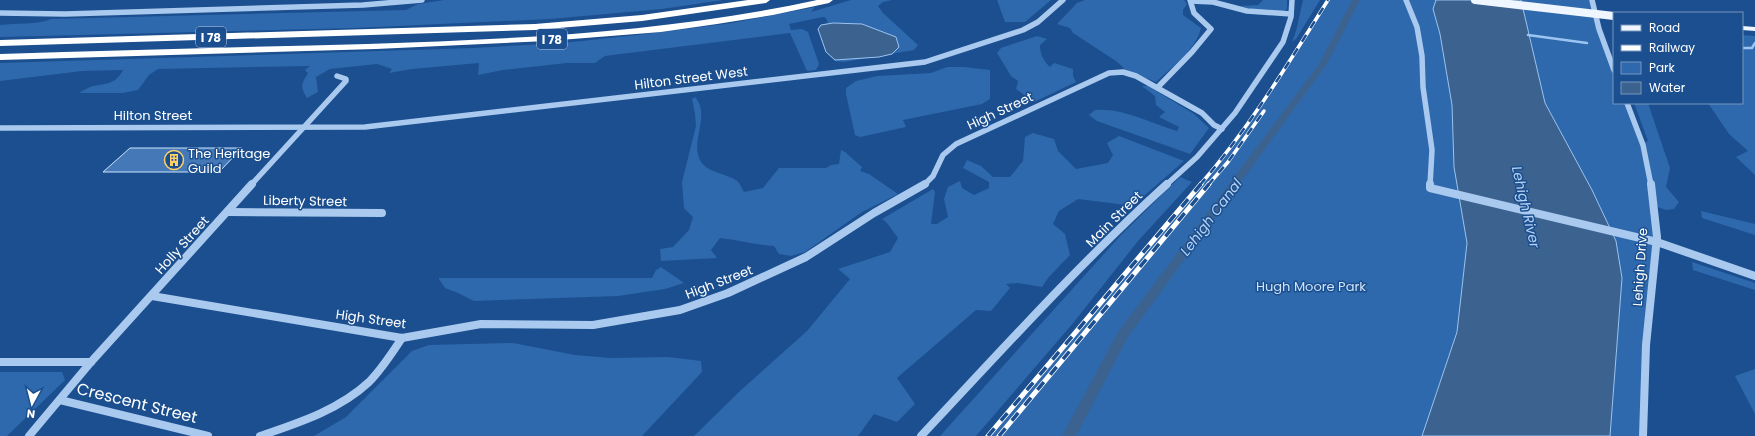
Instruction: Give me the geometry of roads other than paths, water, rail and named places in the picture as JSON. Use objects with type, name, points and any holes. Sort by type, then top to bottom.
[{"type":"highway","name":"I 78","points":[[0,43],[535,27],[642,18],[766,0]]},
{"type":"highway","name":"I 78","points":[[0,57],[468,43],[551,39],[624,33],[697,24],[755,15],[829,0]]},
{"type":"main road","points":[[1475,0],[1613,16]]},
{"type":"main road","points":[[1509,0],[1613,12]]},
{"type":"main road","points":[[1743,30],[1755,29]]},
{"type":"main road","points":[[1743,30],[1755,33]]},
{"type":"street","points":[[0,13],[65,14],[363,5],[422,0]]},
{"type":"street","name":"Hilton Street West","points":[[306,126],[365,127],[925,62],[1023,30],[1038,23],[1063,0]]},
{"type":"street","name":"Main Street","points":[[921,436],[1034,316],[1142,208],[1197,157],[1222,129],[1235,113],[1283,42],[1291,14],[1292,0]]},
{"type":"street","points":[[1406,0],[1417,27],[1422,56],[1423,87],[1432,150],[1430,188],[1657,242],[1755,276]]},
{"type":"street","points":[[1592,0],[1599,29],[1613,67]]},
{"type":"street","points":[[1158,88],[1177,67],[1190,56],[1211,29],[1194,13],[1191,1],[1213,2],[1247,11],[1291,14]]},
{"type":"street","name":"High Street","points":[[152,296],[402,338],[481,324],[593,325],[620,321],[680,310],[736,290],[806,257],[874,213],[925,185],[933,176],[943,155],[956,144],[1102,76],[1116,72],[1130,73],[1202,113],[1214,125],[1222,129]]},
{"type":"street","name":"Holly Street","points":[[29,436],[91,362],[346,82],[346,79],[337,76]]},
{"type":"street","name":"Lehigh Drive","points":[[1627,104],[1643,145],[1650,176],[1657,242],[1646,346],[1643,436]]},
{"type":"street","name":"Hilton Street","points":[[0,128],[306,126]]},
{"type":"street","name":"Liberty Street","points":[[228,212],[382,214]]},
{"type":"street","points":[[260,436],[292,426],[337,404],[364,386],[385,364],[402,338]]},
{"type":"street","points":[[0,362],[91,362]]},
{"type":"street","name":"Crescent Street","points":[[60,400],[208,436]]},
{"type":"water","name":"Lehigh River","points":[[1436,0],[1521,0],[1545,103],[1592,190],[1616,241],[1622,278],[1610,436],[1422,436],[1457,332],[1467,243],[1454,167],[1452,105],[1440,34],[1433,9]]},
{"type":"water","points":[[833,23],[862,24],[896,37],[899,47],[892,54],[879,57],[835,60],[826,52],[818,29],[821,25]]},
{"type":"waterway","name":"Lehigh Canal","points":[[1069,436],[1123,335],[1323,64],[1356,0]]},
{"type":"waterway","points":[[1528,35],[1587,43]]},
{"type":"waterway","points":[[1743,48],[1752,48],[1755,43]]},
{"type":"railway","points":[[1200,185],[1235,141],[1283,72],[1328,0]]},
{"type":"railway","points":[[1208,185],[1228,162],[1264,111]]},
{"type":"railway","points":[[988,436],[1201,184]]},
{"type":"railway","points":[[999,436],[1209,184]]},
{"type":"place","name":"The Heritage Guild","points":[[174,160]]},
{"type":"park label","name":"Hugh Moore Park","points":[[1311,286]]}]
